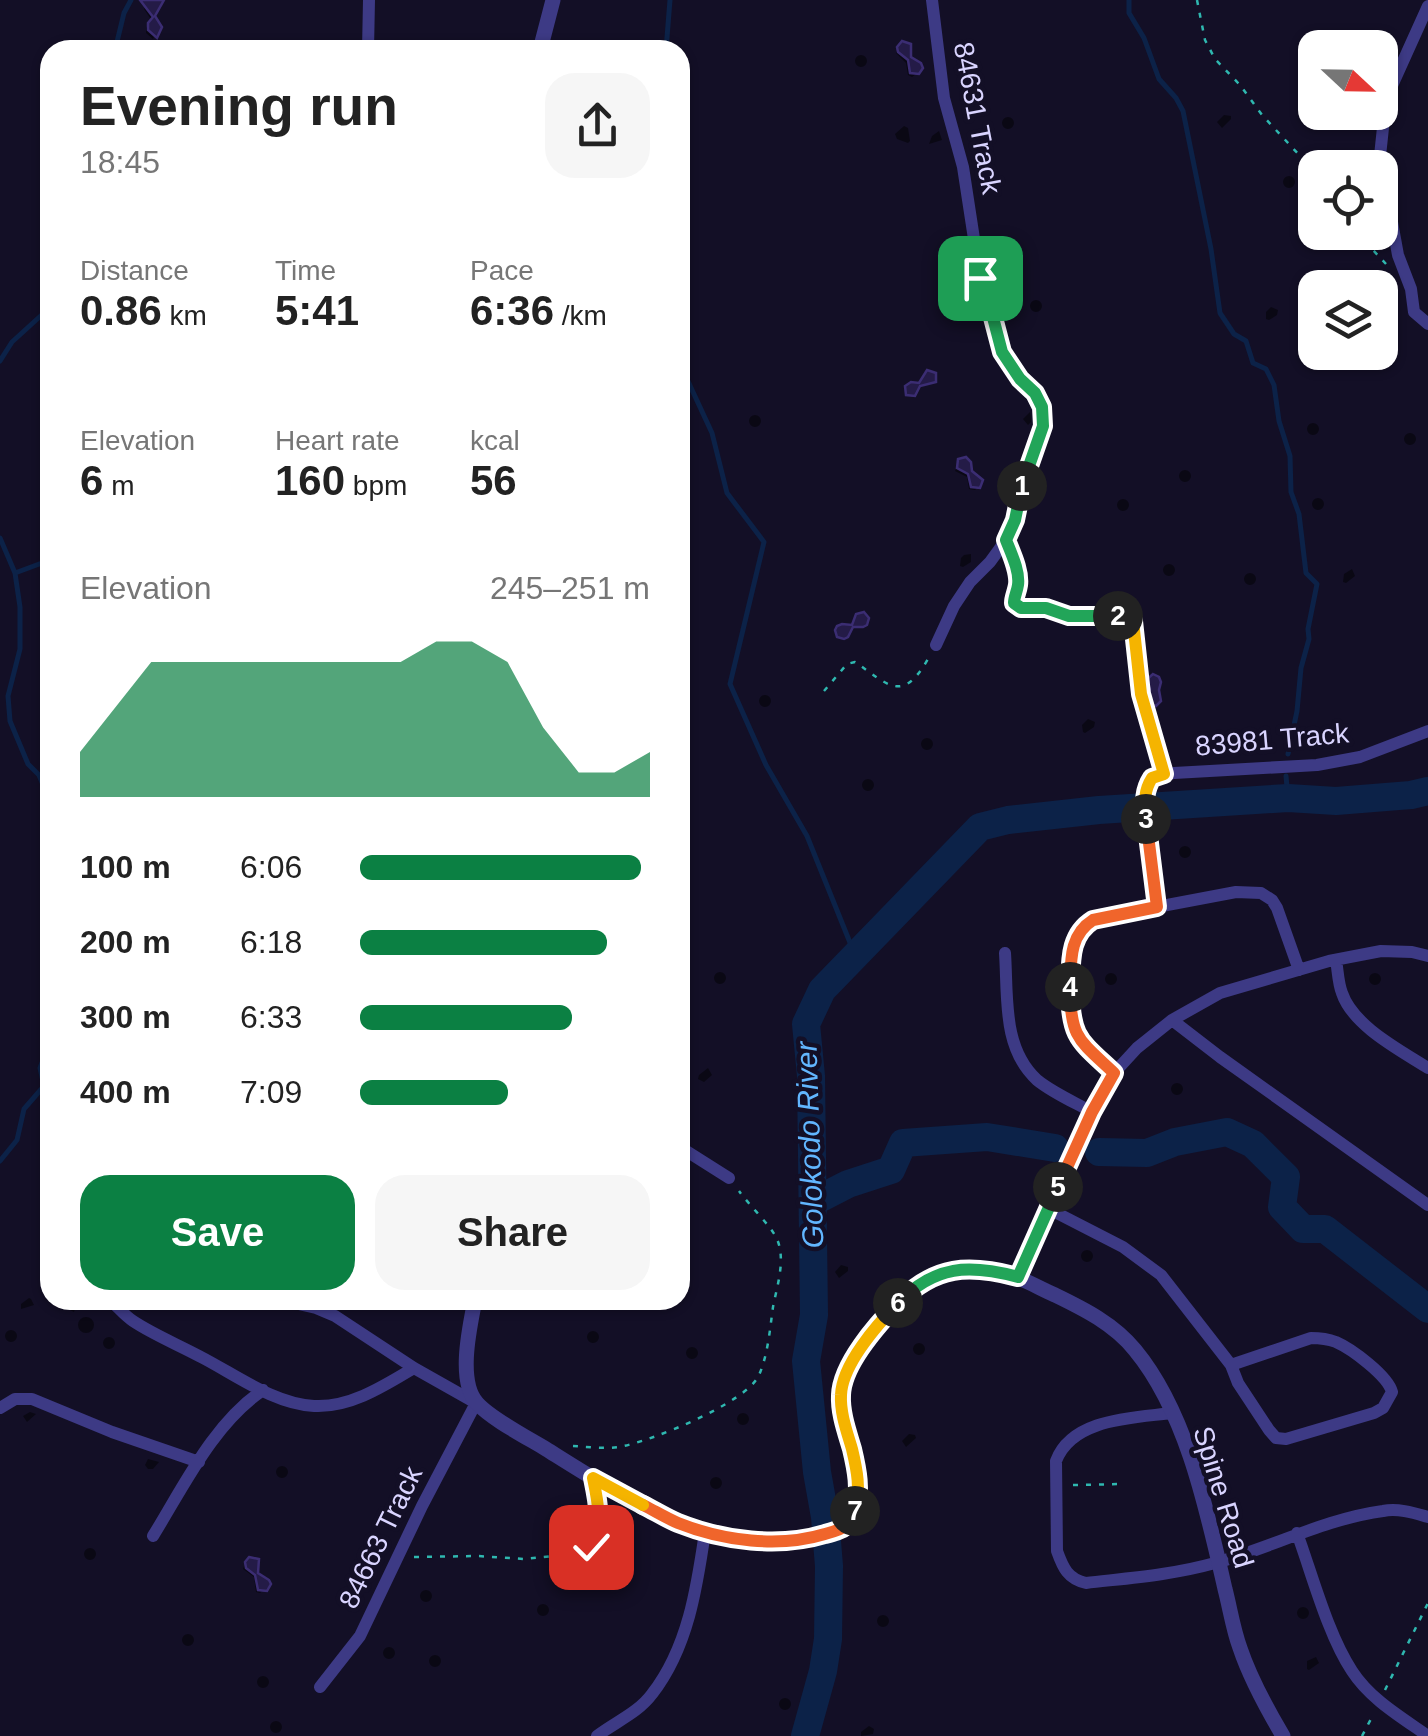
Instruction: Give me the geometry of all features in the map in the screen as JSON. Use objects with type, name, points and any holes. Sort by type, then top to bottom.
[{"type":"street","points":[[368,0],[368,40]]},
{"type":"street","points":[[543,40],[553,0]]},
{"type":"street","name":"84631 Track","points":[[932,0],[944,98],[963,167],[980,278],[1002,352],[1040,399],[1044,416],[1006,540],[970,582],[936,645]]},
{"type":"street","points":[[1428,6],[1386,99],[1380,156],[1398,255],[1411,289],[1414,312],[1428,324]]},
{"type":"street","name":"83981 Track","points":[[1164,774],[1316,765],[1360,757],[1428,731]]},
{"type":"street","points":[[1157,907],[1144,798],[1152,778],[1164,774]]},
{"type":"street","points":[[1114,1073],[1077,1036],[1070,1014],[1073,944],[1082,928],[1093,920],[1236,892],[1261,893],[1277,908],[1299,970]]},
{"type":"street","points":[[1018,1277],[1092,1112],[1114,1073],[1136,1048],[1172,1020],[1220,994],[1380,951],[1428,956]]},
{"type":"street","points":[[1006,954],[1010,1036],[1021,1064],[1040,1082],[1092,1112]]},
{"type":"street","points":[[1336,960],[1341,992],[1350,1010],[1428,1068]]},
{"type":"street","points":[[1172,1020],[1428,1205]]},
{"type":"street","points":[[690,1153],[730,1178]]},
{"type":"street","points":[[1049,1209],[1123,1247],[1161,1275],[1231,1365],[1238,1383],[1278,1440],[1374,1413],[1387,1404],[1392,1392],[1385,1378],[1347,1348],[1322,1338],[1311,1338],[1231,1365]]},
{"type":"street","name":"Spine Road","points":[[706,1532],[781,1541],[818,1536],[845,1527],[859,1498],[856,1466],[840,1398],[848,1366],[906,1295],[932,1277],[949,1270],[973,1268],[1018,1277],[1109,1325],[1135,1350],[1167,1400],[1191,1458],[1240,1649],[1283,1736]]},
{"type":"street","points":[[121,1310],[134,1322],[295,1404],[318,1407],[347,1402],[414,1368]]},
{"type":"street","points":[[321,1310],[593,1478],[677,1522],[706,1532],[695,1598],[670,1666],[641,1706],[596,1736]]},
{"type":"street","points":[[473,1310],[467,1365],[476,1403]]},
{"type":"street","points":[[153,1536],[198,1462],[234,1413],[263,1390]]},
{"type":"street","points":[[0,1408],[15,1399],[32,1399],[198,1462]]},
{"type":"street","name":"84663 Track","points":[[320,1688],[360,1636],[476,1403]]},
{"type":"street","points":[[1172,1413],[1093,1427],[1064,1443],[1056,1461],[1057,1551],[1072,1578],[1086,1583],[1178,1572],[1219,1562],[1297,1533],[1386,1510],[1414,1512],[1428,1518]]},
{"type":"street","points":[[1297,1533],[1339,1648],[1352,1672],[1380,1702],[1428,1736]]},
{"type":"path","points":[[1196,0],[1205,40],[1215,59],[1298,154]]},
{"type":"path","points":[[1373,250],[1391,269]]},
{"type":"path","name":"83981 Track","points":[[1006,540],[1018,580],[1012,598],[1021,608],[1046,608],[1069,616],[1108,615],[1133,621],[1141,694],[1164,774]]},
{"type":"path","points":[[824,691],[847,664],[856,662],[901,688],[923,667],[936,645]]},
{"type":"path","points":[[571,1446],[620,1447],[637,1442],[728,1404],[749,1390],[759,1376],[780,1252],[776,1235],[730,1178]]},
{"type":"path","points":[[398,1558],[524,1559],[591,1547],[599,1524],[593,1478]]},
{"type":"path","points":[[1056,1485],[1123,1484]]},
{"type":"path","points":[[1362,1736],[1428,1603]]},
{"type":"building","points":[[140,0],[164,0],[155,16],[162,27],[157,38],[148,30],[153,17]]},
{"type":"building","points":[[902,41],[911,44],[911,57],[921,63],[919,74],[910,73],[908,60],[898,52]]},
{"type":"building","points":[[927,370],[936,373],[936,382],[920,386],[915,396],[906,395],[905,386],[919,383]]},
{"type":"building","points":[[966,457],[972,471],[983,480],[980,488],[971,487],[968,474],[957,468],[958,459]]},
{"type":"building","points":[[864,612],[869,618],[867,625],[853,627],[844,639],[837,637],[837,626],[852,625],[856,614]]},
{"type":"building","points":[[1153,674],[1161,682],[1161,701],[1156,706],[1147,700],[1150,689],[1146,680]]},
{"type":"building","points":[[249,1557],[259,1559],[258,1573],[271,1584],[267,1591],[258,1590],[255,1575],[246,1568]]},
{"type":"waterway","points":[[117,40],[131,0]]},
{"type":"waterway","points":[[667,40],[670,0]]},
{"type":"waterway","points":[[1129,0],[1129,13],[1144,38],[1159,79],[1183,111],[1220,313],[1234,334],[1246,341],[1253,363],[1266,369],[1274,385],[1279,421],[1290,456],[1291,492],[1299,514],[1306,573],[1317,584],[1288,754]]},
{"type":"waterway","points":[[0,361],[12,342],[40,316]]},
{"type":"waterway","points":[[690,386],[712,433],[727,493],[764,542],[730,684],[766,765],[807,836],[855,955]]},
{"type":"waterway","points":[[0,538],[15,573],[20,607],[20,649],[8,696],[10,721],[28,764],[40,777]]},
{"type":"waterway","points":[[15,573],[40,564]]},
{"type":"waterway","points":[[1286,776],[1288,798]]},
{"type":"waterway","name":"Golokodo River","points":[[805,1736],[828,1639],[829,1566],[806,1361],[814,1315],[811,1076],[806,1024],[822,990],[980,827],[1099,810],[1288,798],[1336,801],[1428,791]]},
{"type":"waterway","points":[[0,1161],[17,1140],[24,1109],[40,1091]]},
{"type":"waterway","points":[[1099,1152],[1147,1153],[1175,1142],[1227,1132],[1253,1144],[1286,1177],[1282,1207],[1303,1229],[1325,1229],[1428,1309]]},
{"type":"waterway","points":[[813,1202],[848,1184],[891,1170],[903,1143],[987,1137],[1055,1148]]},
{"type":"route","points":[[591,1547],[599,1524],[593,1478],[677,1522],[742,1539],[781,1541],[818,1536],[845,1527],[859,1498],[856,1466],[840,1398],[848,1366],[906,1295],[932,1277],[949,1270],[973,1268],[1018,1277],[1092,1112],[1114,1073],[1087,1048],[1072,1024],[1073,944],[1082,928],[1093,920],[1157,907],[1144,798],[1152,778],[1164,774],[1141,694],[1133,621],[1108,615],[1069,616],[1046,608],[1021,608],[1012,598],[1018,580],[1006,540],[1044,416],[1040,399],[1002,352],[980,278]]}]
